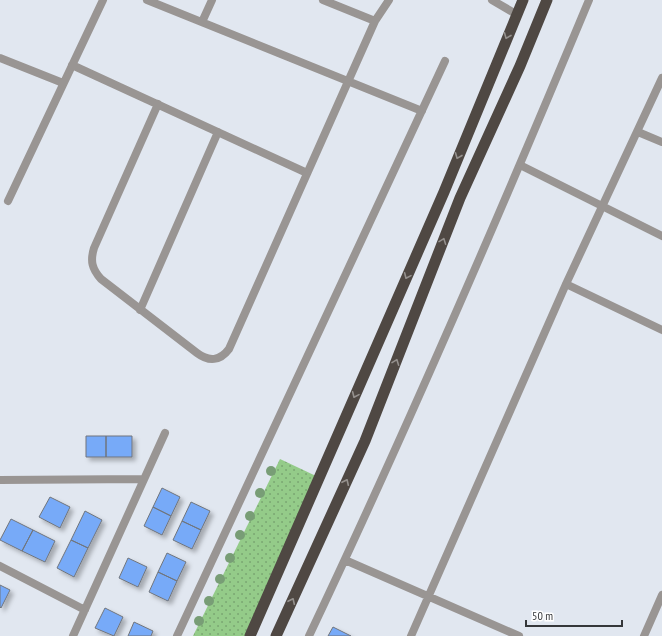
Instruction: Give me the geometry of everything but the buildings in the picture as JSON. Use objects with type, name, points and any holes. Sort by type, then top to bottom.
[{"type":"highway","points":[[250,636],[441,199],[523,0]]},
{"type":"highway","points":[[276,636],[365,441],[460,198],[520,66],[547,0]]},
{"type":"street","points":[[8,200],[103,0]]},
{"type":"street","points":[[147,0],[422,111]]},
{"type":"street","points":[[202,22],[212,0]]},
{"type":"street","points":[[323,0],[375,22]]},
{"type":"street","points":[[158,104],[91,256],[92,265],[95,273],[101,279],[140,310],[205,359],[214,360],[223,356],[229,348],[375,22],[389,0]]},
{"type":"street","points":[[492,0],[516,14]]},
{"type":"street","points":[[309,636],[345,560],[520,165],[588,0]]},
{"type":"street","points":[[0,58],[63,84]]},
{"type":"street","points":[[177,636],[445,61]]},
{"type":"street","points":[[72,65],[307,173]]},
{"type":"street","points":[[411,636],[566,284],[662,78]]},
{"type":"street","points":[[140,310],[218,132]]},
{"type":"street","points":[[638,132],[662,142]]},
{"type":"street","points":[[520,165],[662,236]]},
{"type":"street","points":[[566,284],[662,330]]},
{"type":"street","points":[[73,636],[165,433]]},
{"type":"street","points":[[0,480],[144,479]]},
{"type":"street","points":[[345,560],[429,596],[510,634],[519,636]]},
{"type":"street","points":[[0,566],[85,610]]},
{"type":"street","points":[[644,636],[662,595]]},
{"type":"green space","points":[[280,459],[316,476],[246,636],[193,636]]}]
